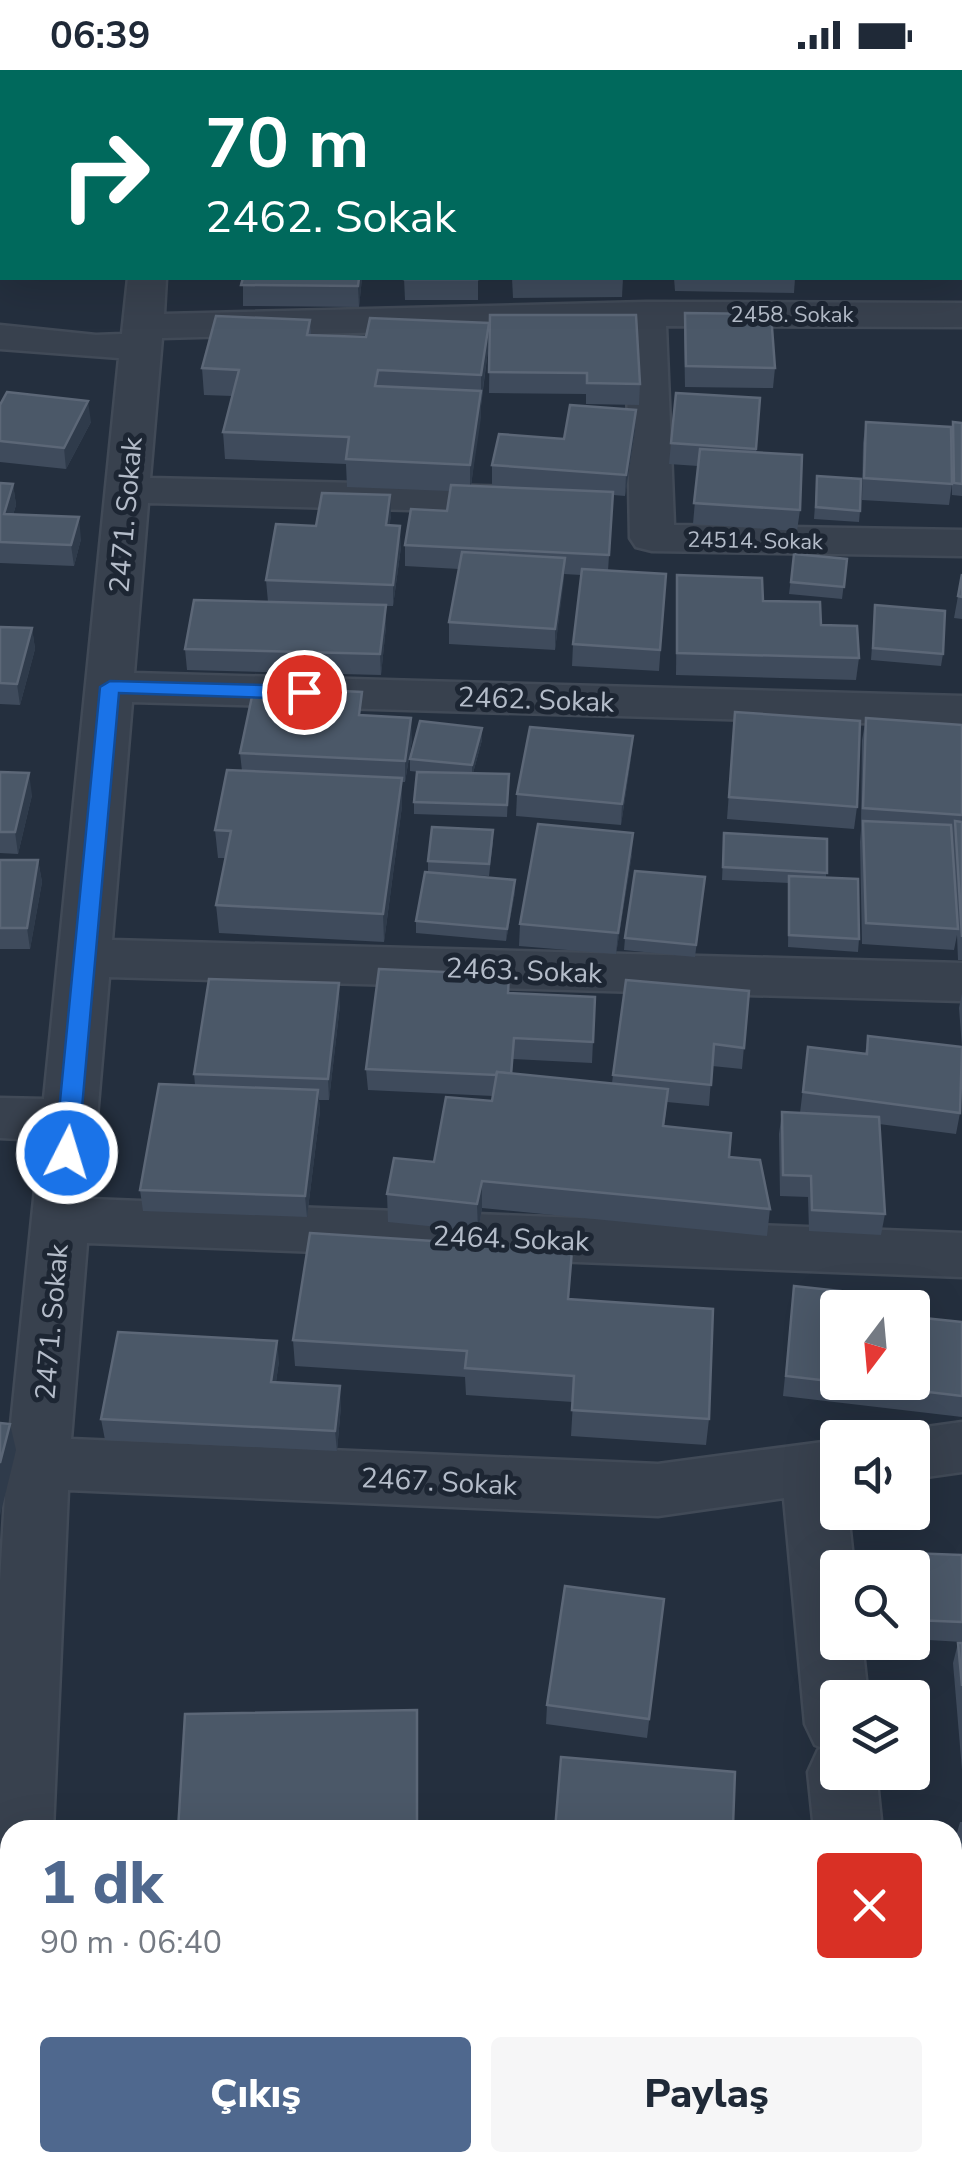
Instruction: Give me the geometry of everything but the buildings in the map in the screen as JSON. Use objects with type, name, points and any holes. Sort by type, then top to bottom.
[{"type":"street","name":"2458. Sokak","points":[[0,337],[96,347],[143,317],[646,314],[828,296],[962,315]]},
{"type":"street","name":"24514. Sokak","points":[[646,314],[613,502],[652,538],[962,543]]},
{"type":"street","name":"2471. Sokak","points":[[20,1820],[38,1463],[143,317]]},
{"type":"street","points":[[126,490],[613,502]]},
{"type":"street","name":"2462. Sokak","points":[[110,687],[962,711]]},
{"type":"street","name":"2463. Sokak","points":[[86,958],[962,982]]},
{"type":"street","points":[[0,1118],[70,1120]]},
{"type":"street","name":"2464. Sokak","points":[[60,1220],[962,1256]]},
{"type":"street","points":[[930,1451],[962,1447]]},
{"type":"street","name":"2467. Sokak","points":[[38,1463],[658,1490],[820,1468]]},
{"type":"street","points":[[827,1530],[836,1680]]},
{"type":"street","points":[[844,1790],[847,1820]]},
{"type":"route","points":[[67,1153],[110,687],[304,692]]}]
